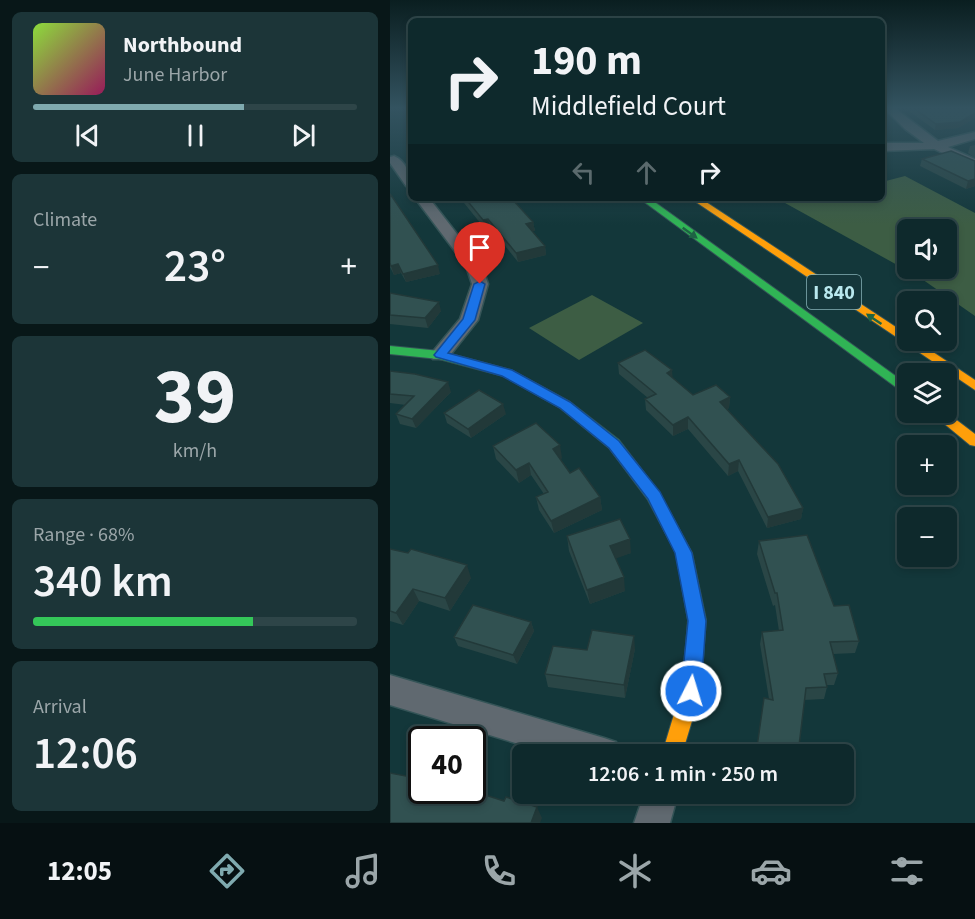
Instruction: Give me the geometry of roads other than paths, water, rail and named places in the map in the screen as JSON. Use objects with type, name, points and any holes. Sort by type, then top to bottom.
[{"type":"main road","name":"I 840","points":[[647,201],[897,384]]},
{"type":"main road","name":"I 840","points":[[698,201],[975,386]]},
{"type":"main road","points":[[390,350],[440,355],[507,373],[565,405],[614,444],[654,496],[684,553],[697,621],[691,691],[675,744]]},
{"type":"main road","points":[[951,423],[975,441]]},
{"type":"street","points":[[938,147],[975,164]]},
{"type":"street","points":[[394,160],[408,179]]},
{"type":"street","points":[[424,201],[474,266],[480,284],[469,320],[440,355]]},
{"type":"street","points":[[390,690],[571,744]]},
{"type":"street","points":[[652,823],[658,804]]}]
